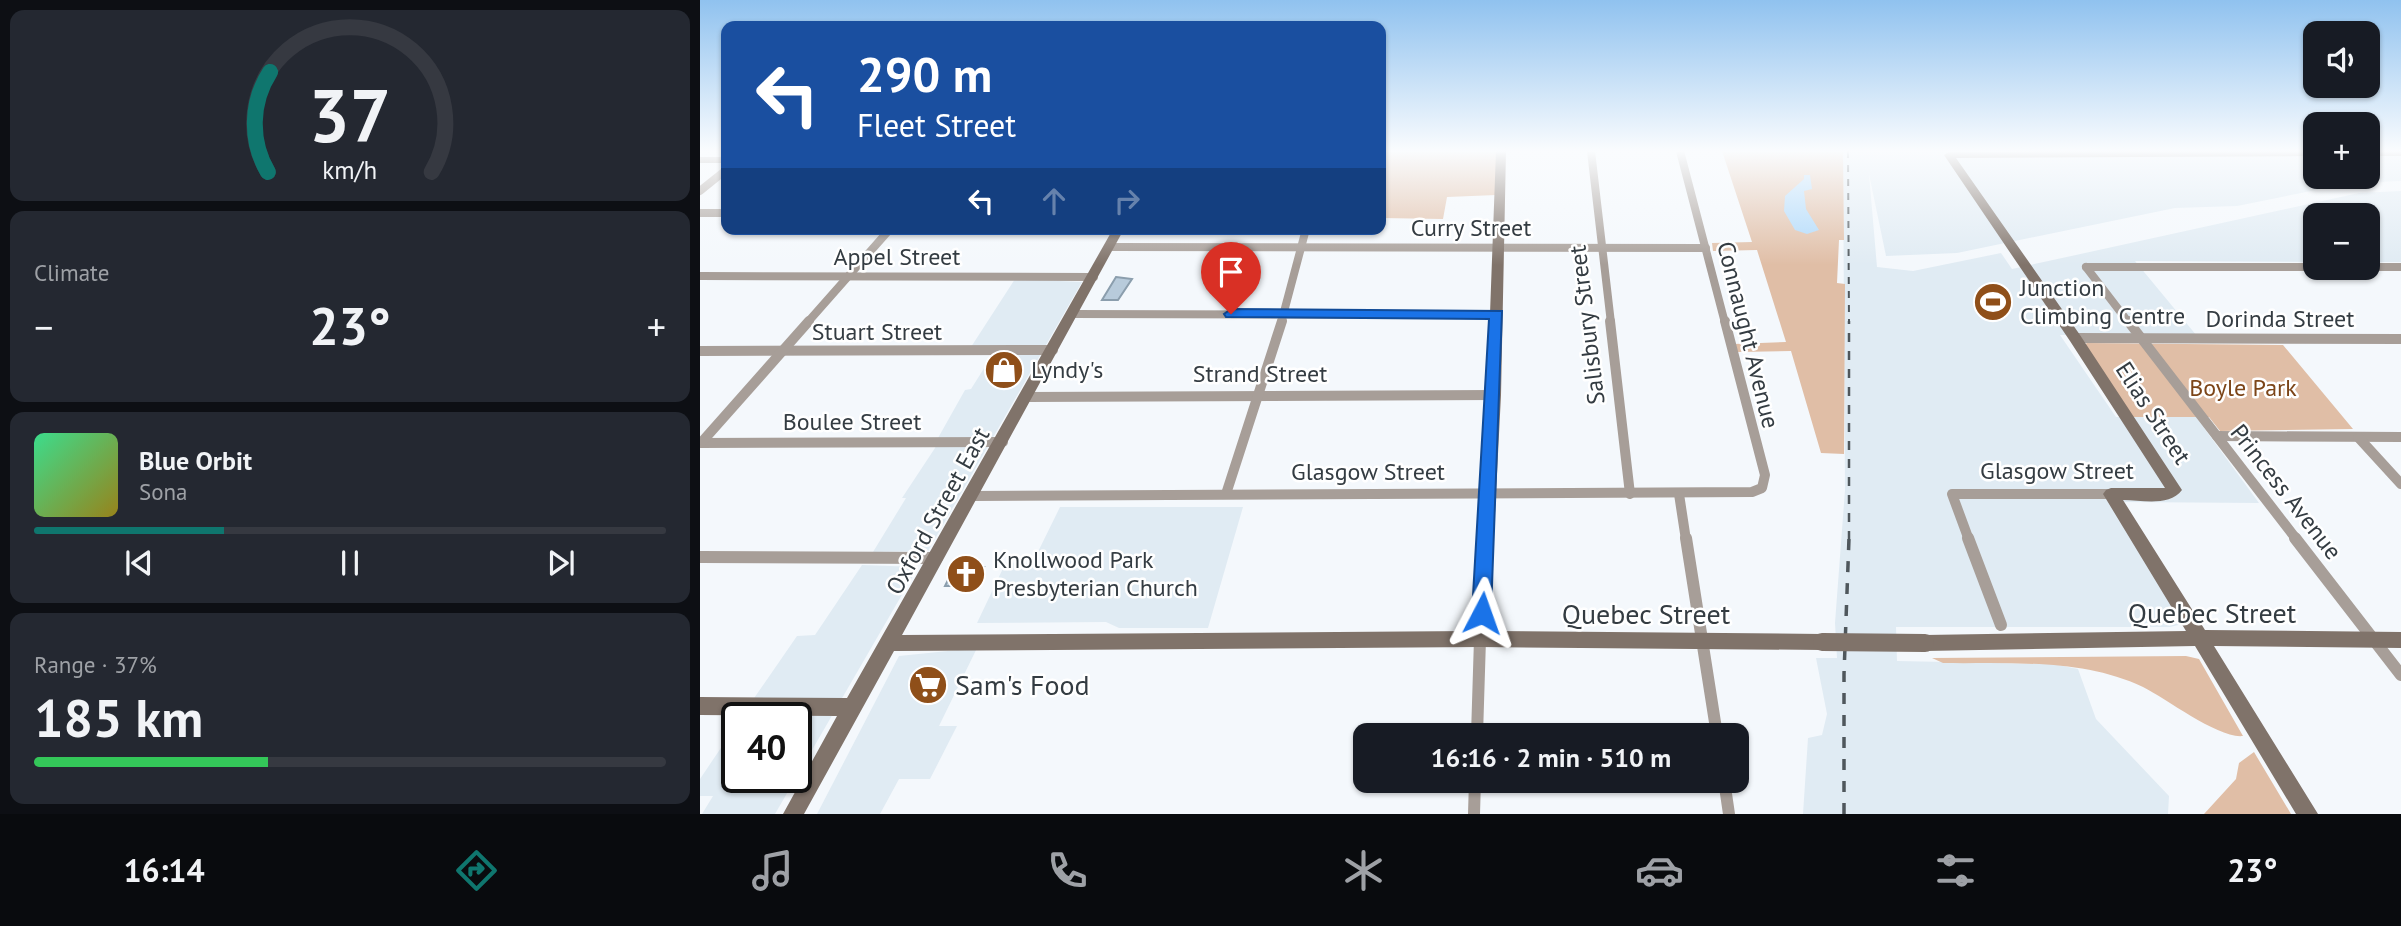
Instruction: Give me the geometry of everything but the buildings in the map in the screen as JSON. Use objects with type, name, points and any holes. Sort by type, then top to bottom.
[{"type":"street","points":[[1477,723],[1494,395],[1500,189]]},
{"type":"street","name":"Salisbury Street","points":[[1595,189],[1630,494]]},
{"type":"street","name":"Connaught Avenue","points":[[1690,189],[1765,475],[1762,488]]},
{"type":"street","name":"Elias Street","points":[[1972,189],[2075,338],[2174,490]]},
{"type":"street","points":[[700,213],[721,213]]},
{"type":"street","points":[[700,443],[885,235]]},
{"type":"street","name":"Oxford Street East","points":[[793,814],[973,496],[1116,235]]},
{"type":"street","points":[[1226,494],[1284,314],[1305,235]]},
{"type":"street","name":"Curry Street","points":[[1110,247],[1706,248]]},
{"type":"street","name":"Princess Avenue","points":[[2303,267],[2086,267],[2401,675]]},
{"type":"street","points":[[2380,267],[2401,267]]},
{"type":"street","name":"Appel Street","points":[[700,276],[1094,277]]},
{"type":"street","points":[[1073,314],[1497,314]]},
{"type":"street","name":"Dorinda Street","points":[[2075,338],[2401,339]]},
{"type":"street","name":"Stuart Street","points":[[700,351],[1053,350]]},
{"type":"street","name":"Strand Street","points":[[1027,397],[1494,395]]},
{"type":"street","points":[[2217,436],[2401,437]]},
{"type":"street","points":[[2358,437],[2401,484]]},
{"type":"street","name":"Boulee Street","points":[[700,443],[1003,442]]},
{"type":"street","name":"Glasgow Street","points":[[973,496],[1679,494],[1752,492],[1762,488]]},
{"type":"street","name":"Glasgow Street","points":[[2001,625],[1952,494],[2166,495],[2174,490]]},
{"type":"street","points":[[1679,494],[1715,723]]},
{"type":"street","points":[[2111,494],[2308,814]]},
{"type":"street","points":[[700,557],[938,558]]},
{"type":"street","name":"Quebec Street","points":[[890,643],[1480,639],[1925,643],[2200,638],[2401,640]]},
{"type":"street","points":[[700,706],[852,707]]},
{"type":"street","points":[[1474,814],[1475,793]]},
{"type":"street","points":[[1726,793],[1729,814]]},
{"type":"shaded area","points":[[1843,189],[1870,189],[1877,267],[1913,271],[2001,253],[2012,269],[2303,205],[2303,262],[2135,261],[2197,336],[2060,335],[2116,417],[2196,417],[2259,503],[2123,502],[2195,621],[2170,627],[1896,627],[1897,661],[2053,664],[2078,669],[2096,719],[2169,796],[2168,814],[1803,814],[1808,738],[1822,735],[1827,714],[1816,658],[1837,658],[1835,623],[1845,490]]},
{"type":"shaded area","points":[[1872,189],[2321,189],[2237,206],[2175,208],[1957,253],[1886,256]]},
{"type":"shaded area","points":[[2401,191],[2401,262],[2380,262],[2380,203],[2313,203],[2359,193]]},
{"type":"shaded area","points":[[1015,279],[1082,282],[928,551],[873,552],[906,498],[902,498],[935,448],[965,390],[971,389],[993,354],[971,347]]},
{"type":"shaded area","points":[[1060,507],[1243,507],[1208,628],[1119,628],[1106,622],[977,623],[1006,562],[1032,564]]},
{"type":"shaded area","points":[[862,565],[918,567],[812,750],[812,702],[751,702],[797,636],[815,635]]},
{"type":"shaded area","points":[[977,648],[939,726],[957,726],[930,779],[899,779],[880,814],[817,814],[899,656]]},
{"type":"shaded area","points":[[721,748],[721,793],[787,793],[775,814],[702,814],[713,796],[700,796],[700,779]]},
{"type":"green space","points":[[1386,189],[1496,189],[1496,195],[1447,197],[1443,219],[1386,218]]},
{"type":"green space","points":[[1735,189],[1843,189],[1844,240],[1839,240],[1837,283],[1845,284],[1844,454],[1821,453],[1791,351],[1736,352],[1734,344],[1786,342],[1757,250],[1713,251],[1712,243],[1752,242]]},
{"type":"green space","name":"Boyle Park","points":[[2084,345],[2283,345],[2353,429],[2220,431],[2209,417],[2132,417]]},
{"type":"green space","points":[[2186,656],[2199,659],[2243,736],[2207,725],[2143,687],[2095,671],[2045,664],[1943,663],[1932,658]]},
{"type":"green space","points":[[2254,752],[2291,814],[2204,814],[2236,779],[2239,763]]},
{"type":"water","points":[[1793,189],[1812,189],[1804,191],[1806,209],[1819,230],[1807,234],[1795,230],[1784,211],[1785,196]]},
{"type":"railway","points":[[1848,189],[1849,323]]},
{"type":"railway","points":[[1849,323],[1849,538]]},
{"type":"railway","points":[[1844,814],[1844,674],[1849,538]]},
{"type":"place","name":"Junction Climbing Centre","points":[[1993,302]]},
{"type":"place","name":"Lyndy's","points":[[1004,370]]},
{"type":"place","name":"Knollwood Park Presbyterian Church","points":[[966,574]]},
{"type":"place","name":"Sam's Food","points":[[928,685]]},
{"type":"route","points":[[1231,314],[1497,314],[1482,613]]}]
